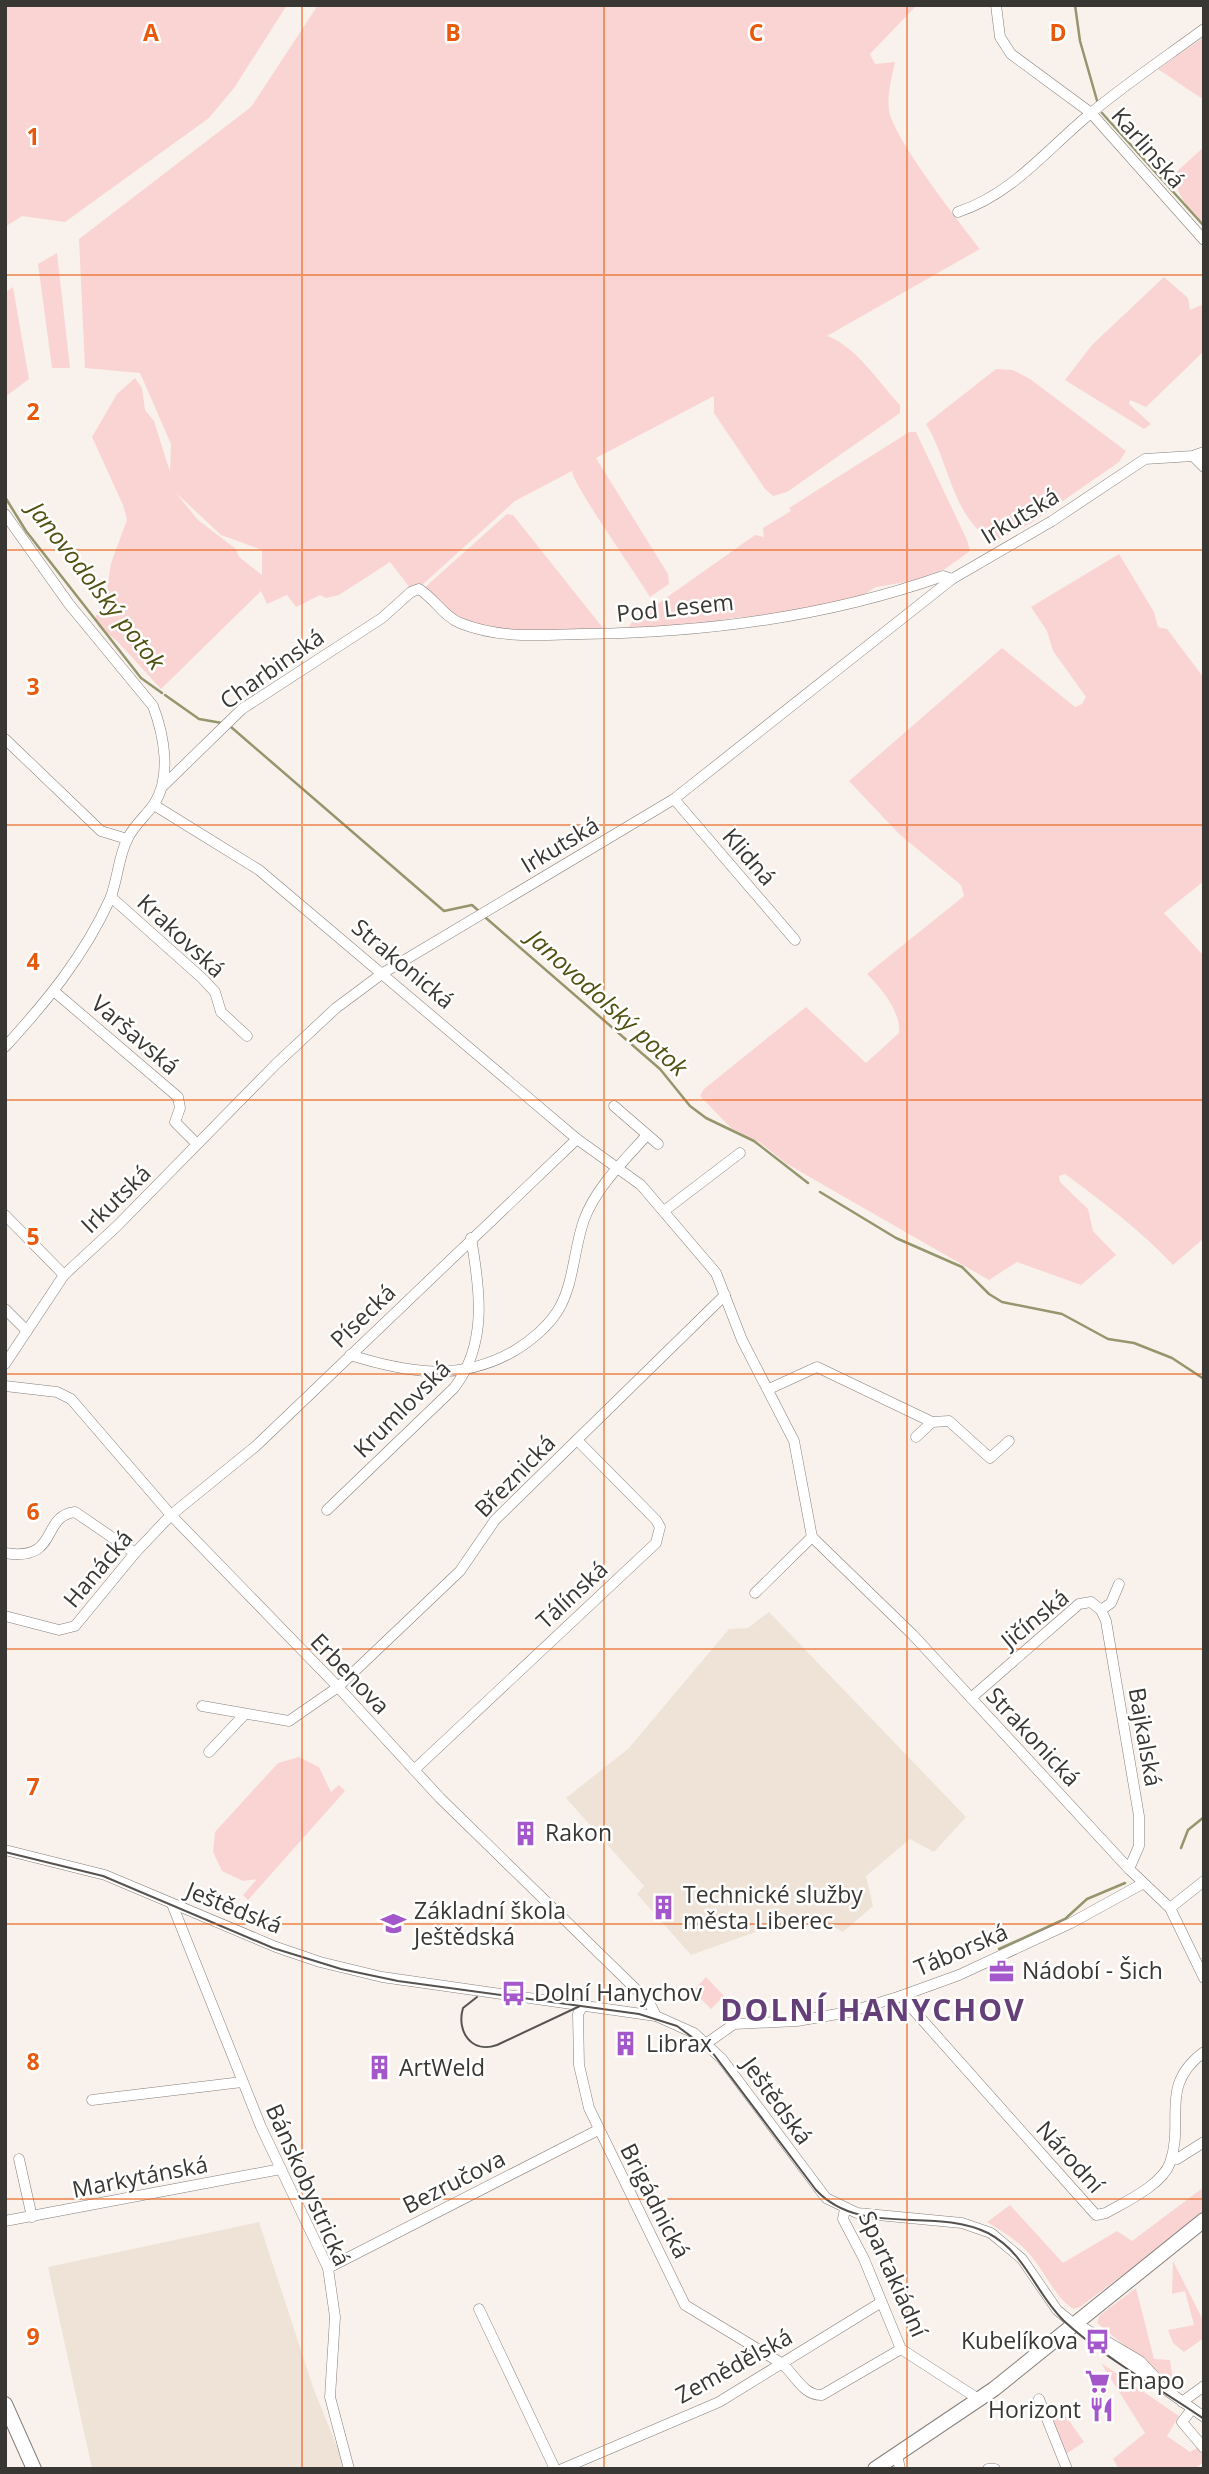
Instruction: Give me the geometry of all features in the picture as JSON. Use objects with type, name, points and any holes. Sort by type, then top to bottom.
[{"type":"street","name":"Karlinská","points":[[996,5],[1000,37],[1011,54],[1091,113],[1204,240]]},
{"type":"street","points":[[1091,113],[1204,29]]},
{"type":"street","name":"Karlinská","points":[[958,212],[980,205],[1011,185],[1091,113]]},
{"type":"street","name":"Irkutská","points":[[5,1364],[64,1275],[336,1009],[383,973],[674,799],[952,579],[1052,521],[1145,458],[1193,456],[1204,452]]},
{"type":"street","points":[[1193,456],[1204,467]]},
{"type":"street","points":[[5,514],[69,604],[153,706],[162,744],[163,786],[154,805],[127,839],[111,897],[75,965],[55,992],[5,1047]]},
{"type":"street","name":"Pod Lesem","points":[[411,592],[419,589],[424,592],[456,622],[500,636],[604,634],[665,632],[829,610],[881,597],[943,576],[952,579]]},
{"type":"street","name":"Charbinská","points":[[163,786],[242,709],[382,618],[411,592]]},
{"type":"street","points":[[5,739],[101,831],[127,839]]},
{"type":"street","name":"Klidná","points":[[674,799],[795,940]]},
{"type":"street","name":"Strakonická","points":[[154,805],[259,870],[577,1139],[641,1185],[716,1273],[742,1340],[794,1441],[812,1538],[913,1634],[1142,1884],[1170,1909],[1204,1978]]},
{"type":"street","name":"Krakovská","points":[[111,897],[203,979],[215,992],[221,1012],[247,1037]]},
{"type":"street","name":"Varšavská","points":[[55,992],[178,1097],[180,1108],[175,1122],[197,1144]]},
{"type":"street","points":[[614,1106],[658,1144]]},
{"type":"street","points":[[350,1355],[400,1369],[427,1373],[467,1371],[490,1364],[529,1342],[560,1307],[584,1220],[618,1168],[648,1135]]},
{"type":"street","name":"Písecká","points":[[171,1515],[256,1446],[577,1139]]},
{"type":"street","points":[[664,1211],[740,1153]]},
{"type":"street","points":[[5,1214],[64,1275]]},
{"type":"street","name":"Krumlovská","points":[[327,1510],[454,1388],[467,1371],[478,1330],[480,1304],[471,1238]]},
{"type":"street","name":"Březnická","points":[[202,1706],[289,1721],[338,1687],[460,1570],[495,1520],[725,1295]]},
{"type":"street","points":[[5,1309],[27,1331]]},
{"type":"street","points":[[769,1389],[817,1367],[932,1422],[949,1421],[990,1458],[1009,1441]]},
{"type":"street","name":"Erbenova","points":[[5,1386],[57,1392],[71,1399],[171,1515],[512,1871],[649,2002],[656,2016]]},
{"type":"street","points":[[916,1437],[932,1422]]},
{"type":"street","name":"Tálínská","points":[[414,1769],[656,1543],[660,1527],[656,1520],[576,1440]]},
{"type":"street","points":[[5,1553],[31,1554],[38,1549],[62,1516],[75,1513],[135,1553]]},
{"type":"street","name":"Hanácká","points":[[5,1616],[59,1630],[75,1626],[135,1553],[171,1515]]},
{"type":"street","points":[[755,1593],[812,1538]]},
{"type":"street","name":"Jičínská","points":[[971,1699],[1079,1604],[1091,1602],[1101,1610],[1111,1603],[1119,1584]]},
{"type":"street","name":"Bajkalská","points":[[1101,1610],[1106,1621],[1139,1816],[1139,1846],[1129,1869]]},
{"type":"street","points":[[209,1752],[245,1714]]},
{"type":"street","name":"Ještědská","points":[[5,1850],[105,1875],[320,1962],[382,1977],[656,2016],[678,2023],[707,2043],[826,2198],[845,2209],[871,2215],[962,2222],[1002,2240],[1021,2259],[1057,2310],[1074,2324],[1097,2334],[1140,2361],[1178,2399],[1204,2417]]},
{"type":"street","points":[[1170,1909],[1204,1881]]},
{"type":"street","name":"Táborská","points":[[707,2043],[734,2024],[797,2021],[849,2012],[959,1975],[1072,1923],[1142,1884]]},
{"type":"street","name":"Bánskobystrická","points":[[172,1904],[242,2082],[328,2268],[335,2316],[330,2397],[349,2469]]},
{"type":"street","name":"Národní","points":[[901,1996],[1096,2215],[1106,2213],[1159,2178],[1170,2163],[1178,2083],[1185,2069],[1204,2052]]},
{"type":"street","name":"Brigádnická","points":[[583,2005],[578,2014],[579,2065],[598,2130],[685,2305],[781,2363],[795,2374],[807,2393],[822,2395],[901,2349]]},
{"type":"street","name":"Bánskobystrická","points":[[92,2100],[242,2082]]},
{"type":"street","name":"Bezručova","points":[[328,2268],[598,2130]]},
{"type":"street","points":[[1177,2159],[1204,2141]]},
{"type":"street","points":[[19,2160],[32,2217]]},
{"type":"street","name":"Markytánská","points":[[5,2221],[281,2169]]},
{"type":"street","name":"Spartakiádní","points":[[845,2209],[844,2219],[864,2259],[901,2349],[980,2400]]},
{"type":"street","points":[[875,2469],[898,2461],[980,2400],[1203,2225]]},
{"type":"street","name":"Zemědělská","points":[[562,2469],[719,2402],[880,2302]]},
{"type":"street","points":[[479,2309],[555,2469]]},
{"type":"street","points":[[1178,2399],[1204,2386]]},
{"type":"street","points":[[1039,2399],[1067,2469]]},
{"type":"street","points":[[5,2403],[34,2469]]},
{"type":"street","points":[[1192,2409],[1182,2422],[1204,2448]]},
{"type":"street","points":[[988,2469],[995,2469]]},
{"type":"shaded area","points":[[5,5],[287,5],[234,88],[209,118],[65,222],[22,216],[5,227]]},
{"type":"shaded area","points":[[318,5],[917,5],[870,54],[875,64],[895,62],[889,98],[893,123],[928,180],[980,249],[827,336],[857,356],[900,405],[900,413],[787,492],[773,496],[765,489],[714,413],[714,396],[596,458],[668,574],[669,584],[650,597],[594,511],[572,471],[515,501],[422,585],[410,588],[390,562],[339,595],[326,598],[320,595],[296,607],[287,595],[267,604],[261,591],[161,689],[118,642],[98,626],[95,618],[106,596],[111,563],[127,520],[123,505],[92,437],[117,394],[135,378],[142,388],[145,410],[154,421],[170,472],[171,444],[140,373],[85,368],[79,239],[251,107]],"holes":[[[176,493],[221,535],[262,550],[262,575],[239,557],[236,549],[198,520]]]},
{"type":"shaded area","points":[[1204,37],[1204,100],[1158,69]]},
{"type":"shaded area","points":[[1204,147],[1204,220],[1201,222],[1180,194],[1174,174]]},
{"type":"shaded area","points":[[57,253],[70,368],[52,368],[38,264]]},
{"type":"shaded area","points":[[1164,277],[1188,298],[1190,310],[1204,304],[1204,351],[1146,407],[1130,400],[1129,404],[1151,424],[1144,429],[1065,380],[1092,345]]},
{"type":"shaded area","points":[[13,287],[29,379],[5,397],[5,293]]},
{"type":"shaded area","points":[[996,369],[1013,370],[1030,379],[1126,451],[1119,462],[1031,523],[994,542],[980,531],[960,504],[926,424]]},
{"type":"shaded area","points":[[909,432],[916,432],[970,551],[945,569],[912,581],[876,587],[863,595],[811,612],[732,618],[669,630],[627,630],[632,622],[755,535],[764,537],[763,528],[791,511],[789,508]]},
{"type":"shaded area","points":[[507,514],[513,515],[603,628],[525,630],[484,626],[452,614],[423,589]]},
{"type":"shaded area","points":[[1119,554],[1154,612],[1158,627],[1167,629],[1204,678],[1204,881],[1164,913],[1204,956],[1204,1238],[1173,1265],[1135,1228],[1065,1174],[1059,1176],[1060,1182],[1088,1209],[1093,1231],[1116,1255],[1081,1285],[1017,1262],[989,1280],[787,1164],[759,1142],[731,1128],[700,1096],[704,1089],[806,1007],[866,1063],[899,1033],[893,1008],[867,974],[964,896],[961,885],[899,834],[849,781],[1002,648],[1075,707],[1082,704],[1086,697],[1053,651],[1047,631],[1031,607]]},
{"type":"shaded area","name":"Technické služby města Liberec","points":[[769,1612],[966,1817],[934,1852],[910,1839],[866,1876],[873,1906],[843,1932],[814,1916],[782,1930],[764,1929],[691,1955],[637,1894],[644,1886],[566,1798],[628,1749],[729,1629],[748,1628]]},
{"type":"shaded area","points":[[299,1757],[319,1767],[331,1792],[339,1785],[345,1791],[248,1900],[243,1895],[257,1879],[243,1881],[222,1871],[213,1852],[215,1832],[278,1763]]},
{"type":"shaded area","points":[[706,1977],[724,1996],[711,2009],[693,1991]]},
{"type":"shaded area","points":[[1204,2187],[1204,2214],[1080,2307],[1073,2309],[1057,2293],[1025,2249],[987,2222],[1010,2205],[1063,2263],[1117,2231],[1132,2241]]},
{"type":"shaded area","points":[[259,2222],[314,2390],[346,2469],[92,2469],[48,2267]]},
{"type":"shaded area","points":[[1173,2261],[1203,2320],[1204,2338],[1184,2352],[1173,2343],[1168,2330],[1194,2325],[1185,2291],[1172,2294]]},
{"type":"shaded area","points":[[1136,2288],[1154,2359],[1170,2360],[1174,2386],[1097,2323],[1100,2315]]},
{"type":"shaded area","points":[[1101,2363],[1179,2416],[1167,2436],[1190,2452],[1200,2446],[1204,2462],[1194,2469],[1119,2469],[1113,2459],[1145,2433]]},
{"type":"shaded area","points":[[1063,2412],[1084,2442],[1066,2454],[1052,2417]]},
{"type":"waterway","points":[[1075,5],[1080,41],[1098,104]]},
{"type":"waterway","points":[[1102,113],[1204,226]]},
{"type":"waterway","name":"Janovodolský potok","points":[[5,497],[26,531],[141,678],[162,693]]},
{"type":"waterway","name":"Janovodolský potok","points":[[165,695],[199,719],[222,723]]},
{"type":"waterway","name":"Janovodolský potok","points":[[231,727],[444,911],[472,905],[480,912]]},
{"type":"waterway","name":"Janovodolský potok","points":[[486,918],[660,1069],[690,1106],[706,1118],[754,1141],[808,1183]]},
{"type":"waterway","name":"Janovodolský potok","points":[[820,1192],[896,1238],[962,1267],[989,1294],[1002,1302],[1062,1314],[1108,1339],[1134,1343],[1172,1358],[1204,1379]]},
{"type":"waterway","points":[[1181,1848],[1188,1830],[1204,1817]]},
{"type":"waterway","points":[[999,1949],[1065,1919],[1087,1899],[1125,1883]]},
{"type":"tram line","points":[[5,1852],[103,1876],[273,1948],[341,1969],[398,1981],[639,2014],[677,2026],[712,2052],[816,2190],[834,2205],[876,2218],[967,2225],[988,2233],[1012,2251],[1054,2310],[1080,2335],[1204,2419]]},
{"type":"tram line","points":[[477,1997],[463,2008],[462,2025],[464,2033],[473,2044],[488,2047],[580,2006]]},
{"type":"place","name":"Rakon","points":[[525,1833]]},
{"type":"place","name":"Technické služby města Liberec","points":[[663,1908]]},
{"type":"place","name":"Základní škola Ještědská","points":[[394,1924]]},
{"type":"place","name":"Nádobí - Šich","points":[[1002,1971]]},
{"type":"place","name":"Dolní Hanychov","points":[[514,1993]]},
{"type":"place","name":"Librax","points":[[626,2044]]},
{"type":"place","name":"ArtWeld","points":[[379,2068]]},
{"type":"place","name":"Kubelíkova","points":[[1098,2341]]},
{"type":"place","name":"Enapo","points":[[1097,2381]]},
{"type":"place","name":"Horizont","points":[[1101,2410]]},
{"type":"district","name":"DOLNÍ HANYCHOV","points":[[873,2011]]}]
